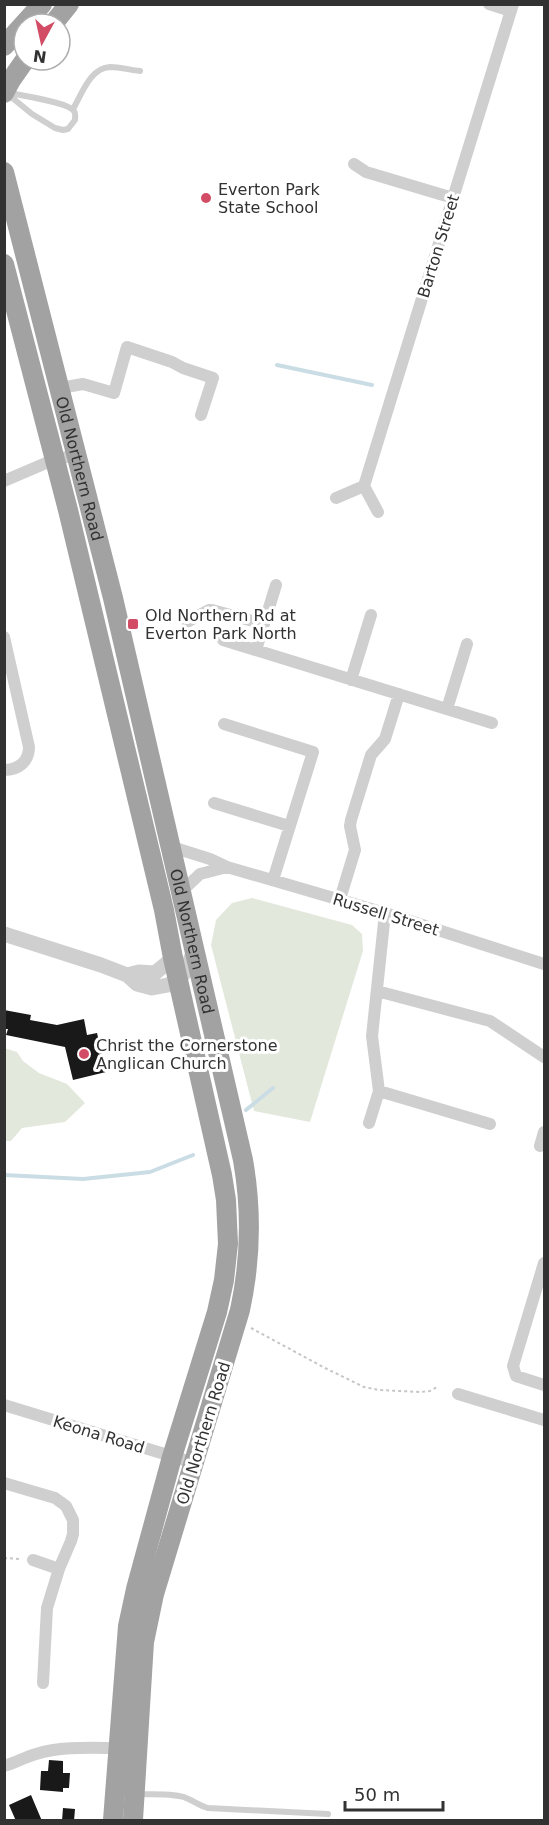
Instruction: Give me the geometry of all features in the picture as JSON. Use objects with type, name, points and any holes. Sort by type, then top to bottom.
[{"type":"highway","points":[[4,46],[42,4]]},
{"type":"highway","points":[[5,93],[17,72]]},
{"type":"highway","name":"Old Northern Road","points":[[4,172],[87,492],[172,847],[243,1160],[250,1203],[248,1268],[240,1310],[154,1594],[145,1631],[133,1821]]},
{"type":"highway","name":"Old Northern Road","points":[[4,264],[68,510],[151,854],[226,1200],[227,1262],[220,1298],[172,1457],[136,1588],[128,1626],[113,1821]]},
{"type":"highway","points":[[68,510],[77,496],[87,492]]},
{"type":"street","points":[[489,4],[512,8]]},
{"type":"street","name":"Barton Street","points":[[364,486],[512,8]]},
{"type":"street","points":[[354,164],[366,172],[453,198]]},
{"type":"street","points":[[60,388],[83,384],[114,393],[127,347],[213,378],[201,415]]},
{"type":"street","points":[[4,481],[55,460],[77,454]]},
{"type":"street","points":[[336,498],[364,486],[378,512]]},
{"type":"street","points":[[256,650],[276,585]]},
{"type":"street","points":[[187,622],[209,610],[264,624]]},
{"type":"street","points":[[351,680],[371,615]]},
{"type":"street","points":[[4,637],[30,747],[22,765],[11,770],[4,770]]},
{"type":"street","points":[[223,640],[492,723]]},
{"type":"street","points":[[447,709],[467,644]]},
{"type":"street","points":[[340,900],[355,850],[351,820],[371,755],[385,739],[399,694]]},
{"type":"street","points":[[224,724],[313,752],[273,880]]},
{"type":"street","points":[[214,803],[289,826]]},
{"type":"street","name":"Russell Street","points":[[172,847],[227,867],[385,913],[544,964]]},
{"type":"street","points":[[182,891],[200,874],[227,867]]},
{"type":"street","points":[[369,1123],[379,1091],[372,1036],[385,913]]},
{"type":"street","points":[[4,934],[127,975],[137,984],[152,988],[168,985],[178,980],[186,971],[195,948]]},
{"type":"street","points":[[127,975],[139,972],[155,973],[173,958]]},
{"type":"street","points":[[377,991],[490,1021],[544,1057]]},
{"type":"street","points":[[379,1091],[490,1124]]},
{"type":"street","points":[[540,1146],[544,1132]]},
{"type":"street","points":[[544,1263],[513,1370],[516,1376],[544,1385]]},
{"type":"street","points":[[458,1394],[544,1420]]},
{"type":"street","name":"Keona Road","points":[[4,1405],[194,1463]]},
{"type":"street","points":[[4,1483],[61,1501],[73,1520],[73,1534],[47,1608],[43,1683]]},
{"type":"street","points":[[33,1560],[59,1569]]},
{"type":"street","points":[[4,1766],[47,1751],[118,1748]]},
{"type":"lane","points":[[5,93],[58,130],[68,129],[73,124],[75,116],[73,109],[90,79],[98,70],[110,67],[140,71]]},
{"type":"lane","points":[[5,93],[63,104],[73,109]]},
{"type":"lane","points":[[134,1794],[179,1796],[208,1808],[328,1814]]},
{"type":"path","points":[[249,1326],[364,1387],[421,1392],[437,1387]]},
{"type":"path","points":[[4,1558],[33,1560]]},
{"type":"shaded area","points":[[252,898],[352,925],[362,934],[363,951],[310,1122],[254,1111],[211,945],[216,920],[232,903]]},
{"type":"shaded area","points":[[4,1048],[17,1052],[23,1061],[39,1073],[67,1084],[85,1103],[65,1122],[22,1128],[11,1141],[5,1141]]},
{"type":"building","points":[[4,1010],[31,1015],[30,1020],[57,1025],[84,1019],[87,1035],[97,1033],[106,1072],[73,1080],[65,1047],[6,1035],[8,1029],[4,1029]]},
{"type":"building","points":[[49,1760],[63,1761],[63,1773],[70,1773],[69,1788],[63,1788],[63,1792],[40,1790],[41,1771],[48,1771]]},
{"type":"building","points":[[31,1795],[42,1821],[16,1821],[9,1805]]},
{"type":"building","points":[[63,1808],[75,1809],[74,1821],[62,1821]]},
{"type":"waterway","points":[[277,365],[372,385]]},
{"type":"waterway","points":[[246,1110],[273,1088]]},
{"type":"waterway","points":[[4,1175],[83,1179],[150,1172],[193,1155]]},
{"type":"place","name":"Everton Park State School","points":[[206,198]]},
{"type":"place","name":"Old Northern Rd at Everton Park North","points":[[133,624]]},
{"type":"place","name":"Christ the Cornerstone Anglican Church","points":[[84,1054]]}]
